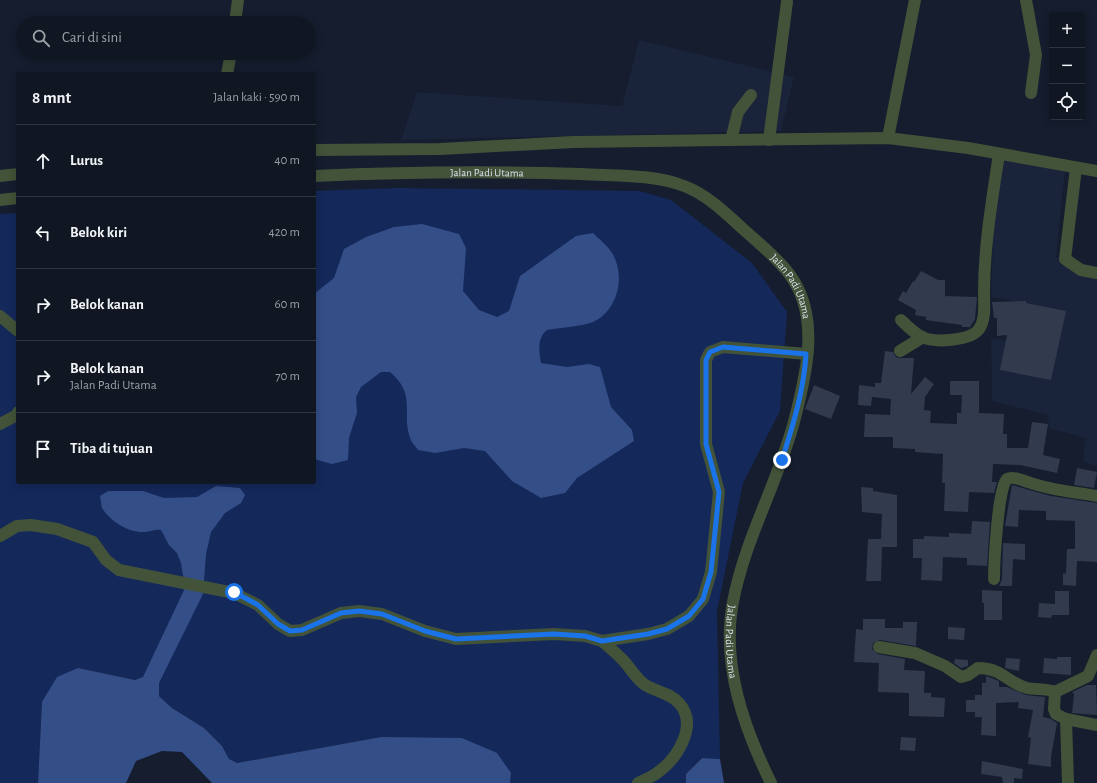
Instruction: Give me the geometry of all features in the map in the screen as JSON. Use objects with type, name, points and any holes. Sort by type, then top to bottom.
[{"type":"street","points":[[236,16],[238,0]]},
{"type":"street","points":[[888,138],[915,0]]},
{"type":"street","points":[[1026,0],[1036,55],[1031,92]]},
{"type":"street","points":[[769,140],[786,2]]},
{"type":"street","points":[[228,72],[230,60]]},
{"type":"street","points":[[732,140],[738,112],[751,95]]},
{"type":"street","points":[[316,150],[440,149],[573,142],[888,138],[999,154],[1097,171]]},
{"type":"street","points":[[901,320],[923,337],[934,340],[967,337],[975,334],[982,323],[985,249],[999,154]]},
{"type":"street","points":[[1076,168],[1065,259],[1081,270],[1097,273]]},
{"type":"street","name":"Jalan Padi Utama","points":[[316,176],[417,173],[547,173],[621,176],[666,181],[687,186],[721,208],[763,246],[794,280],[806,305],[808,335],[805,370],[795,419],[782,460],[743,566],[733,603],[730,641],[735,686],[747,726],[771,783]]},
{"type":"street","points":[[0,176],[16,174]]},
{"type":"street","points":[[0,200],[16,198]]},
{"type":"street","points":[[0,316],[16,329]]},
{"type":"street","points":[[900,351],[923,337]]},
{"type":"street","points":[[0,536],[18,526],[31,525],[57,529],[93,542],[106,560],[119,570],[234,592],[252,602],[278,624],[290,631],[302,630],[341,613],[359,611],[382,614],[425,631],[456,639],[554,634],[585,636],[602,641],[648,634],[667,629],[689,616],[703,599],[711,572],[719,492],[706,444],[706,360],[710,352],[723,347],[806,354]]},
{"type":"street","points":[[0,424],[16,415]]},
{"type":"street","points":[[994,579],[998,517],[1005,480],[1008,478],[1018,479],[1034,484],[1097,496]]},
{"type":"street","points":[[602,641],[623,660],[635,675],[647,686],[665,692],[679,703],[686,714],[687,731],[678,750],[657,773],[638,783]]},
{"type":"street","points":[[879,647],[915,653],[945,666],[961,677],[968,676],[978,668],[994,669],[1026,688],[1055,692],[1088,676],[1097,655]]},
{"type":"street","points":[[1055,692],[1054,709],[1056,714],[1066,719],[1097,725]]},
{"type":"street","points":[[1066,719],[1068,783]]},
{"type":"shaded area","points":[[639,40],[794,77],[781,131],[401,140],[417,92],[622,106]]},
{"type":"shaded area","points":[[996,155],[1065,169],[1056,257],[1097,267],[1097,466],[1083,462],[1085,438],[1049,428],[1048,415],[992,401],[991,338],[1029,345],[1032,304],[991,297]]},
{"type":"shaded area","points":[[398,188],[639,191],[671,200],[752,263],[787,312],[780,411],[743,483],[717,611],[720,759],[701,758],[686,774],[686,783],[510,783],[511,773],[381,737],[237,763],[229,760],[222,746],[204,728],[172,708],[159,696],[159,683],[143,678],[135,680],[78,668],[42,702],[38,783],[0,783],[0,214],[16,213],[16,484],[316,484],[316,191]]},
{"type":"shaded area","points":[[422,224],[459,234],[466,248],[463,291],[479,310],[497,317],[509,311],[520,276],[576,236],[593,233],[606,245],[616,262],[619,282],[614,301],[602,317],[593,322],[547,330],[540,341],[541,363],[567,367],[589,364],[600,367],[611,407],[632,430],[634,441],[577,478],[565,493],[541,498],[512,481],[485,451],[464,448],[435,453],[418,450],[408,431],[407,405],[404,389],[390,372],[381,372],[361,387],[356,397],[357,413],[349,438],[348,460],[332,464],[316,460],[316,292],[334,278],[344,249],[366,237],[394,227]]},
{"type":"shaded area","points":[[216,486],[240,488],[245,495],[241,503],[225,513],[211,532],[206,554],[203,594],[159,683],[159,696],[172,708],[204,728],[222,746],[229,759],[237,763],[381,737],[462,738],[497,753],[511,773],[510,783],[212,783],[182,752],[162,751],[136,761],[126,783],[38,783],[42,702],[57,677],[78,668],[135,680],[143,677],[185,588],[181,563],[177,553],[169,545],[161,530],[139,532],[121,526],[110,518],[102,508],[100,496],[108,491],[143,491],[164,498],[197,497]]},
{"type":"shaded area","points":[[702,758],[720,759],[724,783],[686,783],[686,774]]},
{"type":"building","points":[[921,271],[938,280],[945,280],[945,296],[977,297],[975,319],[970,327],[962,327],[962,325],[926,320],[926,317],[915,315],[916,310],[898,300],[903,291],[906,293]]},
{"type":"building","points":[[1026,301],[1026,303],[1066,311],[1051,380],[1000,370],[1007,335],[997,336],[997,318],[994,318],[992,302]]},
{"type":"building","points":[[885,351],[893,352],[896,357],[900,358],[914,358],[911,394],[925,377],[934,384],[925,397],[924,410],[931,411],[930,423],[957,424],[957,413],[961,413],[962,395],[950,395],[950,381],[979,381],[979,413],[1004,414],[1003,434],[1007,434],[1007,448],[1028,448],[1032,422],[1048,424],[1043,455],[1060,459],[1057,473],[1020,465],[993,464],[992,482],[997,482],[994,493],[969,492],[968,512],[944,511],[945,483],[942,483],[943,454],[915,452],[915,449],[893,448],[893,437],[864,437],[865,414],[890,415],[891,399],[872,397],[871,406],[858,405],[859,385],[875,387],[875,383],[881,383]]},
{"type":"building","points":[[814,385],[840,396],[831,419],[805,409]]},
{"type":"building","points":[[1077,468],[1097,472],[1094,488],[1074,485]]},
{"type":"building","points":[[1012,485],[1051,496],[1097,503],[1097,562],[1077,561],[1076,586],[1063,585],[1063,573],[1066,574],[1067,549],[1075,549],[1075,521],[1046,520],[1046,511],[1019,510],[1018,527],[1005,526]]},
{"type":"building","points":[[861,487],[873,488],[873,491],[897,495],[897,547],[882,547],[881,581],[866,581],[868,539],[881,539],[882,514],[862,512]]},
{"type":"building","points":[[972,521],[990,522],[987,566],[967,565],[967,558],[943,557],[942,581],[921,580],[922,558],[913,558],[913,539],[924,539],[924,536],[949,537],[949,533],[971,534]]},
{"type":"building","points":[[1003,543],[1025,544],[1025,560],[1013,559],[1012,586],[999,586],[1002,579]]},
{"type":"building","points":[[982,590],[1002,591],[1002,620],[984,620]]},
{"type":"building","points":[[1055,591],[1069,591],[1069,615],[1052,615],[1051,618],[1038,617],[1039,603],[1055,604]]},
{"type":"building","points":[[863,619],[885,619],[885,628],[903,628],[903,622],[917,622],[916,646],[880,640],[873,643],[872,649],[878,654],[905,659],[904,670],[925,671],[924,693],[931,693],[931,697],[945,698],[944,717],[909,716],[909,693],[878,692],[879,663],[854,662],[856,629],[863,630]]},
{"type":"building","points":[[948,627],[965,628],[964,640],[948,639]]},
{"type":"building","points":[[1057,657],[1071,657],[1071,675],[1043,673],[1044,658],[1057,659]]},
{"type":"building","points":[[1006,658],[1020,659],[1019,671],[1005,668]]},
{"type":"building","points":[[955,659],[968,660],[968,666],[961,668],[954,663]]},
{"type":"building","points":[[986,676],[999,681],[999,687],[1007,687],[1026,695],[1045,697],[1043,717],[1051,719],[1057,723],[1051,757],[1051,767],[1028,764],[1031,738],[1028,737],[1033,710],[1018,708],[1019,702],[996,703],[996,736],[981,735],[982,717],[975,717],[975,712],[966,712],[966,700],[975,700],[975,695],[982,695],[982,683],[986,683]]},
{"type":"building","points":[[1087,685],[1096,685],[1097,715],[1072,713],[1074,694],[1072,692]]},
{"type":"building","points":[[901,737],[916,738],[915,751],[900,750]]},
{"type":"building","points":[[982,761],[1023,769],[1022,779],[1014,778],[1014,783],[1003,783],[1002,777],[981,774]]},
{"type":"route","points":[[234,592],[258,605],[278,624],[290,631],[302,630],[341,613],[359,611],[382,614],[425,631],[456,639],[554,634],[585,636],[602,641],[648,634],[667,629],[689,616],[703,599],[711,572],[719,492],[706,444],[706,360],[710,352],[723,347],[806,354],[805,370],[795,419],[782,460]]}]
